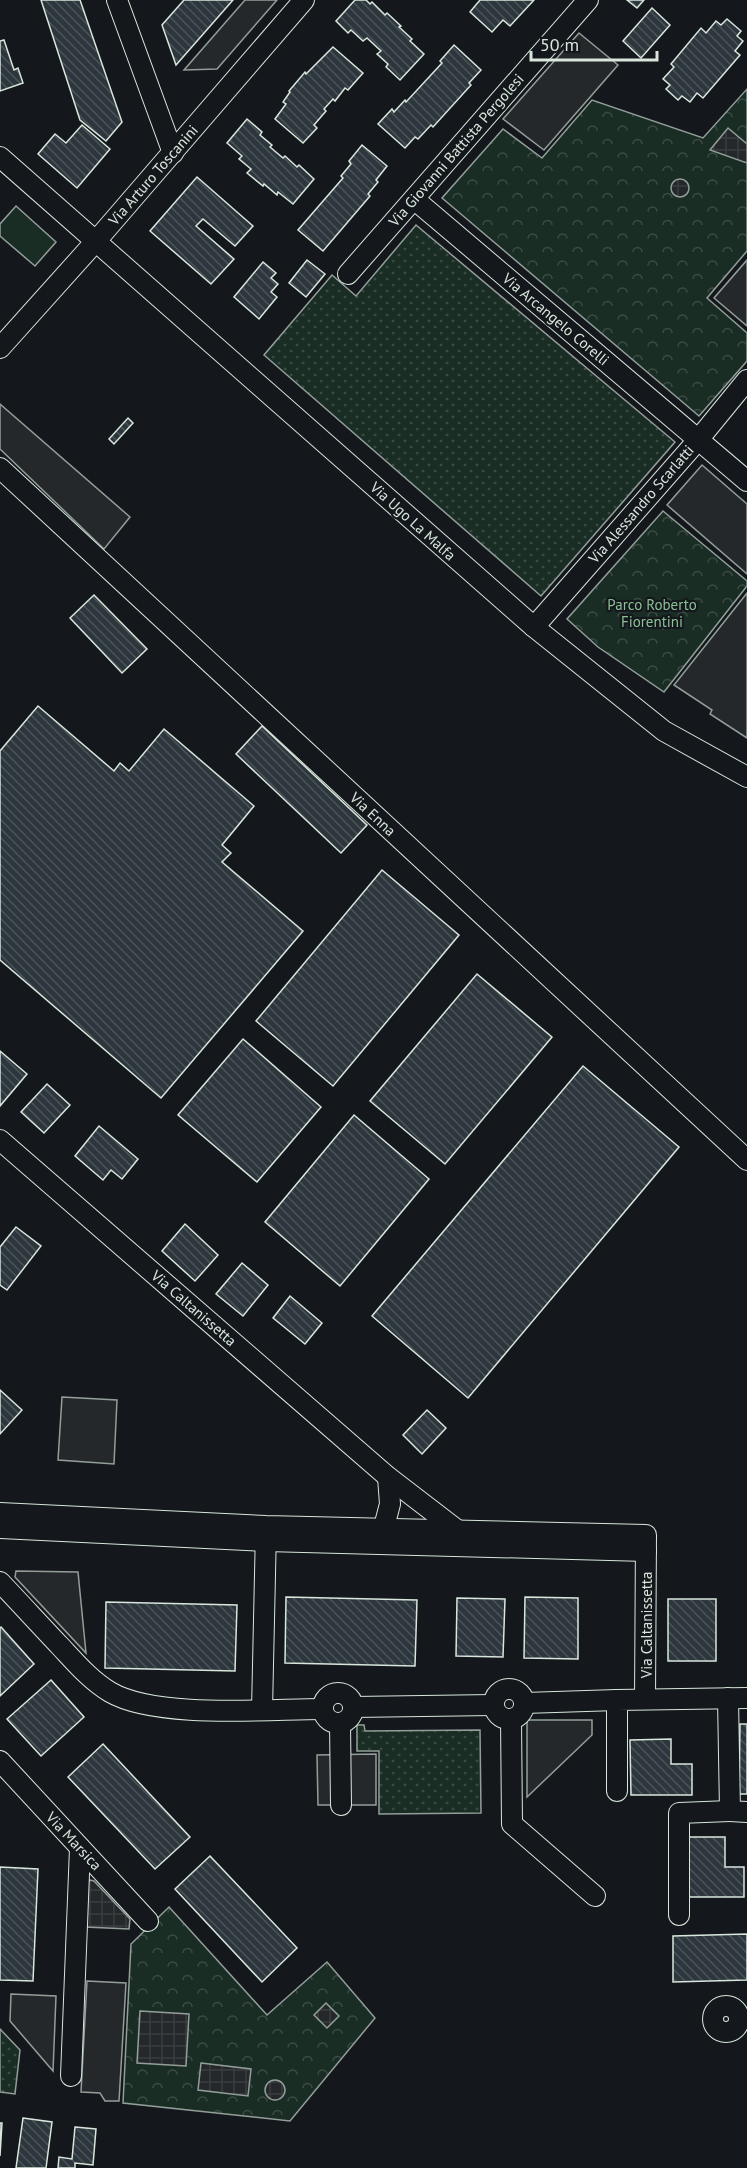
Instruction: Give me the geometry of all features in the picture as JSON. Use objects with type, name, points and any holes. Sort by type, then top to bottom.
[{"type":"street","points":[[117,0],[173,153]]},
{"type":"street","name":"Via Arturo Toscanini","points":[[0,348],[173,153],[304,0]]},
{"type":"street","name":"Via Giovanni Battista Pergolesi","points":[[348,274],[588,0]]},
{"type":"street","name":"Via Ugo La Malfa","points":[[0,158],[534,627],[664,731],[747,777]]},
{"type":"street","name":"Via Arcangelo Corelli","points":[[414,199],[747,481]]},
{"type":"street","name":"Via Alessandro Scarlatti","points":[[534,627],[698,440],[747,380]]},
{"type":"street","name":"Via Enna","points":[[0,468],[747,1160]]},
{"type":"street","name":"Via Caltanissetta","points":[[0,1140],[388,1477],[457,1530]]},
{"type":"street","points":[[384,1527],[390,1504],[388,1477]]},
{"type":"street","name":"Via Caltanissetta","points":[[0,1513],[266,1533],[384,1527],[646,1543]]},
{"type":"street","name":"Via Caltanissetta","points":[[0,1528],[646,1543]]},
{"type":"street","points":[[262,1710],[266,1533]]},
{"type":"street","name":"Via Caltanissetta","points":[[645,1699],[646,1543]]},
{"type":"street","points":[[0,1582],[85,1672],[111,1692],[137,1703],[217,1710],[322,1709]]},
{"type":"street","points":[[508,1688],[518,1691],[524,1703],[520,1715],[511,1719],[501,1718],[494,1705],[496,1695],[508,1688]]},
{"type":"street","points":[[337,1692],[346,1695],[353,1707],[348,1719],[340,1723],[326,1718],[322,1709],[328,1695],[337,1692]]},
{"type":"street","points":[[679,1915],[679,1813],[738,1811],[737,1698]]},
{"type":"street","name":"Via Caltanissetta","points":[[524,1703],[737,1698]]},
{"type":"street","points":[[617,1700],[617,1791]]},
{"type":"street","points":[[353,1707],[494,1705]]},
{"type":"street","points":[[511,1719],[512,1824],[595,1896]]},
{"type":"street","points":[[340,1723],[341,1805]]},
{"type":"street","name":"Via Marsica","points":[[0,1761],[148,1920]]},
{"type":"street","points":[[70,2076],[80,1848]]},
{"type":"green space","points":[[747,89],[747,251],[707,298],[747,333],[747,361],[699,416],[442,198],[503,129],[542,158],[592,100],[703,138]]},
{"type":"green space","points":[[16,206],[56,242],[35,266],[0,236],[0,224]]},
{"type":"green space","points":[[416,225],[675,442],[541,596],[264,355],[332,275],[356,296]]},
{"type":"green space","name":"Parco Roberto Fiorentini","points":[[663,511],[747,581],[747,586],[664,692],[598,647],[567,619]]},
{"type":"green space","points":[[357,1725],[364,1725],[365,1731],[480,1730],[481,1813],[379,1814],[379,1751],[357,1751]]},
{"type":"green space","points":[[169,1907],[267,2015],[327,1962],[375,2018],[290,2121],[123,2103],[131,1944]]},
{"type":"green space","points":[[0,2029],[20,2050],[15,2094],[0,2092]]},
{"type":"shaded area","points":[[245,0],[277,0],[217,69],[184,70]]},
{"type":"shaded area","points":[[579,33],[618,65],[544,150],[503,119]]},
{"type":"shaded area","points":[[728,128],[747,144],[747,163],[710,150]]},
{"type":"shaded area","points":[[680,179],[688,184],[689,188],[684,196],[680,197],[672,192],[671,188],[676,180]]},
{"type":"shaded area","points":[[747,260],[747,326],[714,298]]},
{"type":"shaded area","points":[[0,404],[130,517],[104,549],[0,449]]},
{"type":"shaded area","points":[[702,465],[747,504],[747,574],[667,505]]},
{"type":"shaded area","points":[[747,593],[747,738],[710,714],[712,710],[674,685]]},
{"type":"shaded area","points":[[62,1397],[117,1400],[114,1464],[58,1460]]},
{"type":"shaded area","points":[[16,1571],[78,1572],[86,1653],[15,1577]]},
{"type":"shaded area","points":[[527,1720],[592,1720],[592,1735],[527,1797]]},
{"type":"shaded area","points":[[376,1754],[376,1805],[318,1805],[317,1755]]},
{"type":"shaded area","points":[[90,1880],[94,1881],[130,1919],[129,1929],[85,1927]]},
{"type":"shaded area","points":[[87,1981],[126,1983],[119,2101],[105,2101],[100,2093],[81,2092]]},
{"type":"shaded area","points":[[11,1994],[56,1996],[53,2071],[10,2021]]},
{"type":"shaded area","points":[[326,2003],[339,2016],[327,2028],[314,2015]]},
{"type":"shaded area","points":[[140,2011],[189,2014],[186,2066],[137,2063]]},
{"type":"shaded area","points":[[201,2063],[251,2069],[248,2096],[198,2090]]},
{"type":"shaded area","points":[[275,2080],[282,2083],[285,2090],[282,2097],[275,2100],[268,2097],[265,2090],[268,2083]]},
{"type":"building","points":[[41,0],[80,0],[122,122],[106,141],[80,120]]},
{"type":"building","points":[[184,0],[233,0],[176,65],[162,25]]},
{"type":"building","points":[[355,0],[366,0],[370,4],[372,2],[385,15],[387,13],[424,54],[400,80],[386,67],[388,64],[377,54],[381,51],[367,38],[363,41],[351,30],[348,33],[336,21]]},
{"type":"building","points":[[480,0],[534,0],[510,26],[503,20],[492,32],[470,12]]},
{"type":"building","points":[[627,0],[644,0],[637,8]]},
{"type":"building","points":[[652,8],[670,25],[641,58],[623,41]]},
{"type":"building","points":[[727,19],[741,31],[737,36],[743,41],[735,51],[740,55],[703,98],[697,93],[690,102],[682,96],[678,100],[666,89],[670,85],[663,79],[674,67],[671,64],[701,28],[706,33],[716,21],[721,25]]},
{"type":"building","points":[[4,40],[14,70],[18,68],[23,83],[0,91],[0,41]]},
{"type":"building","points":[[454,45],[481,70],[469,83],[471,85],[433,127],[431,125],[418,139],[415,137],[405,148],[378,124],[392,109],[394,112],[405,100],[406,102],[442,63],[440,61]]},
{"type":"building","points":[[333,47],[363,73],[348,90],[345,88],[335,101],[333,99],[324,109],[326,111],[314,125],[317,128],[303,143],[275,119],[286,104],[283,102],[289,91],[305,72],[306,74]]},
{"type":"building","points":[[247,119],[262,132],[260,135],[272,145],[270,147],[297,167],[299,165],[314,179],[293,204],[278,192],[277,195],[264,184],[263,186],[247,173],[251,169],[239,159],[242,156],[227,143]]},
{"type":"building","points":[[82,125],[110,149],[77,188],[38,154],[55,134],[66,143]]},
{"type":"building","points":[[362,145],[387,166],[368,194],[370,196],[323,251],[298,230],[343,178],[341,176],[351,164],[349,161]]},
{"type":"building","points":[[197,177],[253,226],[235,246],[203,219],[196,226],[234,259],[211,284],[150,231]]},
{"type":"building","points":[[307,260],[325,274],[306,297],[289,283]]},
{"type":"building","points":[[263,262],[276,273],[271,278],[278,284],[271,292],[277,297],[259,319],[234,297]]},
{"type":"building","points":[[128,418],[133,423],[114,444],[109,439]]},
{"type":"building","points":[[94,595],[147,649],[122,673],[70,618]]},
{"type":"building","points":[[38,706],[114,771],[120,763],[129,771],[164,729],[254,806],[222,845],[231,853],[222,862],[303,931],[161,1098],[0,960],[0,751]]},
{"type":"building","points":[[262,726],[367,825],[341,853],[236,754]]},
{"type":"building","points":[[382,870],[459,935],[333,1086],[256,1021]]},
{"type":"building","points":[[477,974],[552,1037],[445,1164],[370,1101]]},
{"type":"building","points":[[243,1039],[321,1107],[257,1182],[178,1115]]},
{"type":"building","points":[[0,1051],[27,1074],[0,1106]]},
{"type":"building","points":[[583,1066],[679,1147],[468,1398],[372,1316]]},
{"type":"building","points":[[47,1084],[70,1105],[44,1133],[21,1112]]},
{"type":"building","points":[[354,1115],[429,1179],[340,1286],[265,1222]]},
{"type":"building","points":[[99,1126],[138,1159],[122,1179],[111,1170],[103,1180],[75,1156]]},
{"type":"building","points":[[185,1224],[218,1255],[195,1281],[162,1251]]},
{"type":"building","points":[[16,1227],[41,1246],[7,1290],[0,1285],[0,1247]]},
{"type":"building","points":[[242,1263],[268,1285],[243,1316],[216,1294]]},
{"type":"building","points":[[290,1296],[322,1323],[305,1344],[273,1318]]},
{"type":"building","points":[[0,1390],[22,1410],[0,1434]]},
{"type":"building","points":[[427,1410],[446,1428],[422,1454],[403,1435]]},
{"type":"building","points":[[286,1597],[417,1600],[415,1666],[285,1663]]},
{"type":"building","points":[[525,1597],[578,1598],[578,1659],[524,1658]]},
{"type":"building","points":[[457,1598],[505,1599],[503,1657],[456,1656]]},
{"type":"building","points":[[668,1599],[716,1599],[716,1661],[668,1661]]},
{"type":"building","points":[[106,1602],[237,1605],[235,1671],[105,1668]]},
{"type":"building","points":[[0,1628],[34,1664],[0,1696]]},
{"type":"building","points":[[51,1680],[84,1717],[41,1756],[7,1719]]},
{"type":"building","points":[[740,1724],[747,1724],[747,1794],[739,1794]]},
{"type":"building","points":[[671,1739],[671,1764],[692,1764],[692,1795],[631,1795],[630,1740]]},
{"type":"building","points":[[103,1744],[190,1837],[155,1869],[68,1777]]},
{"type":"building","points":[[682,1837],[725,1837],[725,1867],[744,1867],[744,1897],[683,1897]]},
{"type":"building","points":[[210,1856],[297,1948],[262,1982],[175,1889]]},
{"type":"building","points":[[0,1867],[38,1869],[33,1981],[0,1980]]},
{"type":"building","points":[[747,1934],[747,1980],[673,1982],[673,1936]]},
{"type":"building","points":[[23,2118],[52,2122],[46,2168],[16,2168]]},
{"type":"building","points":[[0,2123],[2,2123],[0,2156]]},
{"type":"building","points":[[75,2127],[96,2129],[93,2165],[75,2163],[75,2168],[58,2168],[59,2157],[72,2159]]}]
